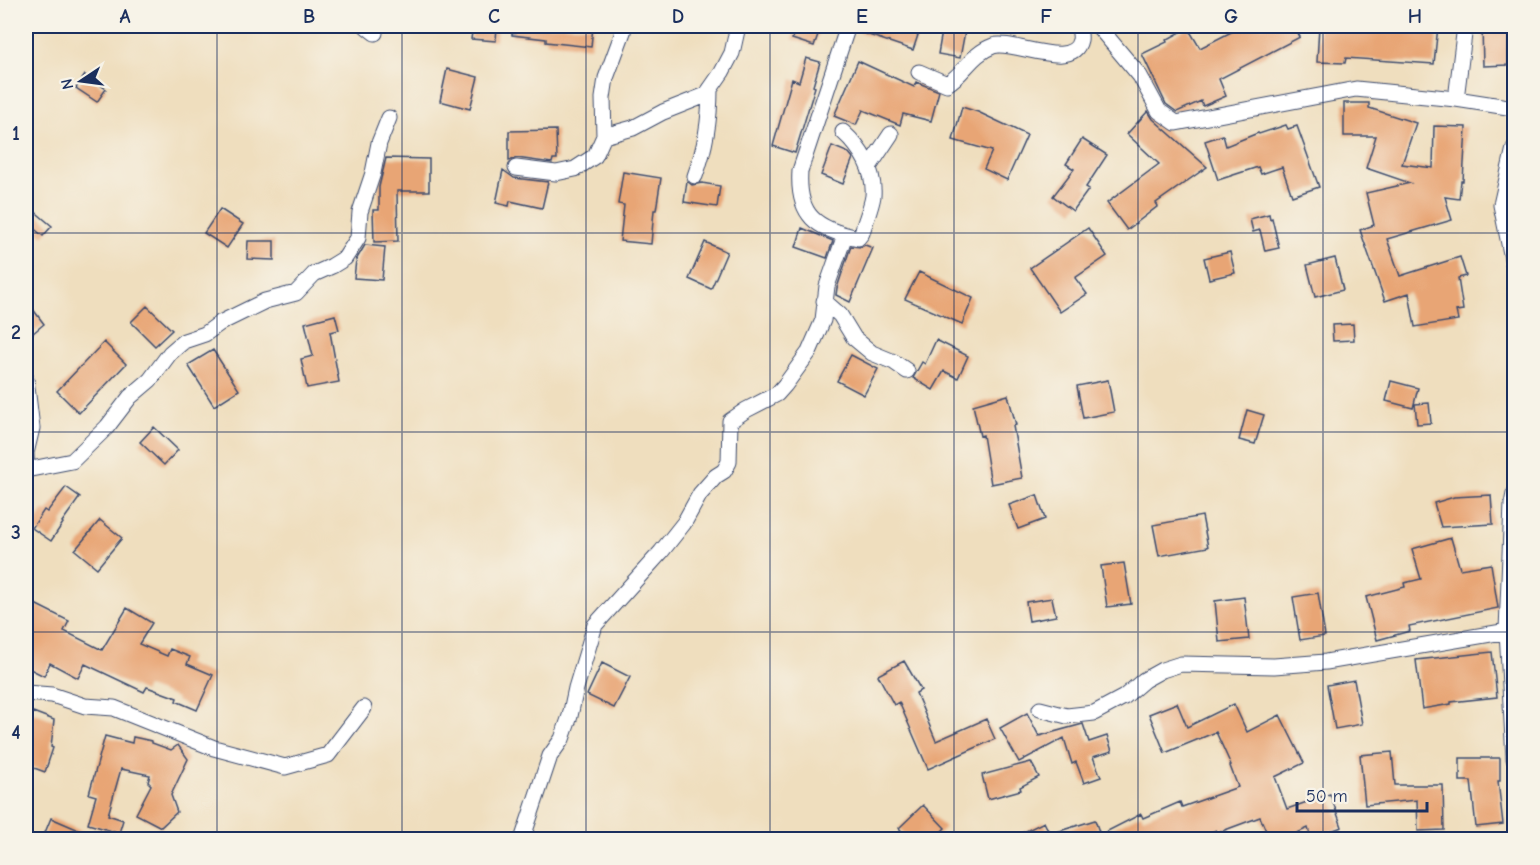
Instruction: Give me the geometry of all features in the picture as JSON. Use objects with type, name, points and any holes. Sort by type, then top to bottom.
[{"type":"street","points":[[516,168],[556,173],[575,169],[595,156],[604,136],[603,98],[606,78],[624,26]]},
{"type":"street","points":[[604,136],[633,128],[663,112],[706,95],[732,53],[738,26],[740,26]]},
{"type":"street","points":[[843,132],[865,157],[873,194],[858,238],[828,229],[809,216],[802,206],[799,188],[800,171],[848,26]]},
{"type":"street","points":[[919,72],[947,84],[957,78],[976,55],[996,45],[1059,55],[1075,49],[1080,40],[1079,26]]},
{"type":"street","points":[[1098,26],[1140,76],[1159,111],[1176,123],[1356,89],[1456,99],[1515,108]]},
{"type":"street","points":[[1456,99],[1464,26]]},
{"type":"street","points":[[695,176],[701,160],[710,104],[710,89]]},
{"type":"street","points":[[26,379],[32,428],[26,453],[26,469],[72,461],[100,435],[130,397],[150,380],[170,352],[184,341],[205,334],[220,323],[265,301],[296,293],[314,274],[345,258],[358,238],[360,212],[373,173],[379,143],[389,118]]},
{"type":"street","points":[[869,167],[891,134]]},
{"type":"street","points":[[1515,148],[1501,205],[1515,268]]},
{"type":"street","points":[[522,840],[549,756],[562,739],[570,716],[578,679],[595,625],[661,552],[684,523],[700,494],[716,476],[724,471],[729,462],[730,422],[746,410],[777,394],[809,352],[823,320],[827,286],[845,235]]},
{"type":"street","points":[[824,301],[840,315],[854,338],[872,353],[907,371]]},
{"type":"street","points":[[1515,494],[1512,504],[1511,630],[1515,759]]},
{"type":"street","points":[[1040,709],[1067,716],[1094,713],[1124,697],[1144,680],[1162,670],[1181,664],[1274,666],[1326,663],[1511,630]]},
{"type":"street","points":[[26,693],[52,695],[85,706],[114,708],[214,748],[285,767],[328,755],[364,708]]},
{"type":"building","points":[[473,26],[497,26],[496,41],[471,39]]},
{"type":"building","points":[[512,26],[593,26],[591,47],[546,42],[546,39],[512,35]]},
{"type":"building","points":[[797,26],[821,26],[814,46],[792,39]]},
{"type":"building","points":[[858,26],[921,26],[913,50],[857,31]]},
{"type":"building","points":[[943,26],[966,26],[960,58],[938,54]]},
{"type":"building","points":[[1243,26],[1294,26],[1300,37],[1219,79],[1226,96],[1203,106],[1201,101],[1177,112],[1166,104],[1142,54],[1167,42],[1166,40],[1188,28],[1200,48]]},
{"type":"building","points":[[1319,26],[1407,28],[1407,26],[1438,26],[1434,64],[1346,58],[1345,63],[1317,62]]},
{"type":"building","points":[[1482,26],[1508,26],[1508,65],[1483,66]]},
{"type":"building","points":[[806,58],[820,62],[813,86],[815,87],[795,153],[773,146],[792,79],[799,82]]},
{"type":"building","points":[[858,61],[914,87],[916,82],[939,91],[931,121],[903,114],[900,125],[863,110],[856,125],[834,116]]},
{"type":"building","points":[[447,69],[478,77],[470,109],[440,101]]},
{"type":"building","points":[[85,75],[106,89],[97,102],[76,88]]},
{"type":"building","points":[[1344,103],[1369,103],[1369,108],[1416,123],[1402,164],[1433,168],[1434,126],[1466,127],[1463,181],[1461,181],[1459,199],[1445,197],[1452,220],[1387,239],[1400,276],[1460,257],[1466,276],[1458,278],[1463,310],[1456,311],[1458,320],[1415,327],[1409,293],[1385,301],[1360,230],[1374,225],[1366,193],[1410,183],[1366,168],[1376,136],[1344,136]]},
{"type":"building","points":[[962,107],[1027,135],[1007,180],[984,169],[992,151],[953,140]]},
{"type":"building","points":[[1148,111],[1153,119],[1207,167],[1156,203],[1158,206],[1127,230],[1107,203],[1159,164],[1127,134]]},
{"type":"building","points":[[1286,125],[1288,129],[1297,126],[1319,187],[1292,196],[1282,167],[1261,174],[1258,167],[1218,180],[1205,141],[1223,135],[1226,146]]},
{"type":"building","points":[[556,130],[557,159],[553,159],[552,163],[517,158],[509,161],[509,131]]},
{"type":"building","points":[[1082,139],[1107,155],[1086,187],[1089,189],[1073,211],[1053,196],[1074,169],[1066,164]]},
{"type":"building","points":[[832,146],[849,153],[853,158],[843,184],[821,175]]},
{"type":"building","points":[[386,158],[429,159],[429,191],[397,191],[398,241],[374,242],[373,210],[379,210],[379,187]]},
{"type":"building","points":[[503,170],[514,178],[548,182],[542,208],[510,201],[509,206],[496,203]]},
{"type":"building","points":[[623,172],[661,178],[656,210],[654,210],[651,244],[620,241],[624,205],[618,204]]},
{"type":"building","points":[[687,181],[692,185],[702,183],[720,186],[717,207],[684,202]]},
{"type":"building","points":[[26,204],[52,226],[43,236],[26,222]]},
{"type":"building","points":[[220,209],[243,224],[227,248],[204,233]]},
{"type":"building","points":[[1269,214],[1279,248],[1265,251],[1260,230],[1253,232],[1250,219]]},
{"type":"building","points":[[802,228],[833,241],[827,258],[796,247]]},
{"type":"building","points":[[1088,228],[1107,256],[1075,278],[1087,294],[1060,312],[1030,268]]},
{"type":"building","points":[[248,241],[274,241],[274,260],[247,259]]},
{"type":"building","points":[[705,242],[727,252],[711,289],[689,279]]},
{"type":"building","points":[[365,245],[385,247],[382,280],[354,278],[356,260]]},
{"type":"building","points":[[865,245],[873,248],[850,302],[836,295],[837,288],[851,246]]},
{"type":"building","points":[[1230,252],[1235,273],[1209,279],[1204,258]]},
{"type":"building","points":[[1335,258],[1343,290],[1315,297],[1307,265]]},
{"type":"building","points":[[919,272],[973,298],[962,324],[905,299]]},
{"type":"building","points":[[26,300],[44,324],[26,339]]},
{"type":"building","points":[[147,306],[172,330],[155,346],[131,322]]},
{"type":"building","points":[[335,315],[339,330],[330,332],[339,382],[307,388],[301,359],[313,356],[305,323]]},
{"type":"building","points":[[1353,324],[1354,340],[1333,341],[1332,325]]},
{"type":"building","points":[[936,340],[968,356],[958,378],[944,371],[933,390],[913,378],[922,362],[925,364]]},
{"type":"building","points":[[104,342],[126,364],[79,413],[57,391]]},
{"type":"building","points":[[213,350],[239,390],[214,406],[188,365]]},
{"type":"building","points":[[851,355],[878,369],[864,395],[837,381]]},
{"type":"building","points":[[1108,380],[1114,412],[1083,418],[1077,386]]},
{"type":"building","points":[[1391,381],[1418,388],[1413,408],[1386,401]]},
{"type":"building","points":[[1008,395],[1016,425],[1013,426],[1022,478],[991,484],[983,435],[980,436],[973,405]]},
{"type":"building","points":[[1429,403],[1431,423],[1417,424],[1415,404]]},
{"type":"building","points":[[1247,410],[1264,415],[1255,444],[1239,440]]},
{"type":"building","points":[[154,427],[178,450],[164,465],[140,442]]},
{"type":"building","points":[[66,487],[80,497],[51,541],[32,528],[44,510],[47,512]]},
{"type":"building","points":[[1037,495],[1045,519],[1018,529],[1009,505]]},
{"type":"building","points":[[1491,495],[1493,524],[1441,527],[1434,503],[1454,497]]},
{"type":"building","points":[[1202,516],[1208,547],[1159,556],[1153,525]]},
{"type":"building","points":[[100,520],[122,538],[97,568],[75,550]]},
{"type":"building","points":[[1451,538],[1460,569],[1491,564],[1498,608],[1409,626],[1410,631],[1377,640],[1366,597],[1405,587],[1404,583],[1421,579],[1412,549]]},
{"type":"building","points":[[1124,563],[1131,604],[1107,607],[1101,566]]},
{"type":"building","points":[[1318,593],[1325,636],[1300,640],[1293,597]]},
{"type":"building","points":[[1244,597],[1249,639],[1219,642],[1215,601]]},
{"type":"building","points":[[1052,598],[1056,616],[1029,621],[1026,602]]},
{"type":"building","points":[[31,602],[69,621],[64,631],[102,650],[127,608],[152,623],[139,644],[167,656],[170,649],[190,657],[187,664],[213,675],[197,710],[176,701],[177,698],[147,687],[144,692],[85,664],[78,678],[50,663],[44,676],[26,667],[26,608]]},
{"type":"building","points":[[1492,652],[1497,697],[1451,702],[1451,704],[1422,709],[1416,660]]},
{"type":"building","points":[[904,661],[921,690],[916,693],[936,741],[986,719],[995,739],[928,769],[899,702],[894,705],[878,675]]},
{"type":"building","points":[[602,663],[630,677],[614,708],[587,695]]},
{"type":"building","points":[[1354,680],[1362,724],[1335,729],[1327,685]]},
{"type":"building","points":[[1177,703],[1187,727],[1234,704],[1247,732],[1280,715],[1304,763],[1275,777],[1287,809],[1330,794],[1342,827],[1311,838],[1308,828],[1282,840],[1270,840],[1260,817],[1217,833],[1216,830],[1195,840],[1008,840],[1044,822],[1050,834],[1095,820],[1100,835],[1141,814],[1143,818],[1180,802],[1182,807],[1238,787],[1216,732],[1165,753],[1149,714]]},
{"type":"building","points":[[33,712],[54,720],[51,747],[53,748],[45,772],[26,765],[26,737]]},
{"type":"building","points":[[1027,713],[1039,736],[1083,724],[1089,742],[1107,736],[1112,751],[1093,757],[1101,777],[1084,783],[1076,762],[1072,764],[1064,738],[1019,762],[1000,728]]},
{"type":"building","points":[[105,736],[132,743],[133,737],[152,741],[152,743],[171,750],[178,745],[188,759],[171,795],[177,812],[161,827],[136,814],[151,785],[148,782],[150,775],[121,769],[108,815],[123,820],[119,833],[88,824],[96,796],[89,794]]},
{"type":"building","points":[[1392,752],[1395,785],[1443,785],[1444,830],[1418,831],[1417,800],[1365,805],[1360,755]]},
{"type":"building","points":[[1460,758],[1500,758],[1500,781],[1498,781],[1503,824],[1476,827],[1471,781],[1460,781]]},
{"type":"building","points":[[1031,762],[1039,777],[1020,787],[1021,790],[988,799],[982,775]]},
{"type":"building","points":[[923,805],[945,828],[933,840],[909,840],[899,828]]},
{"type":"building","points":[[51,818],[102,840],[42,840]]}]
